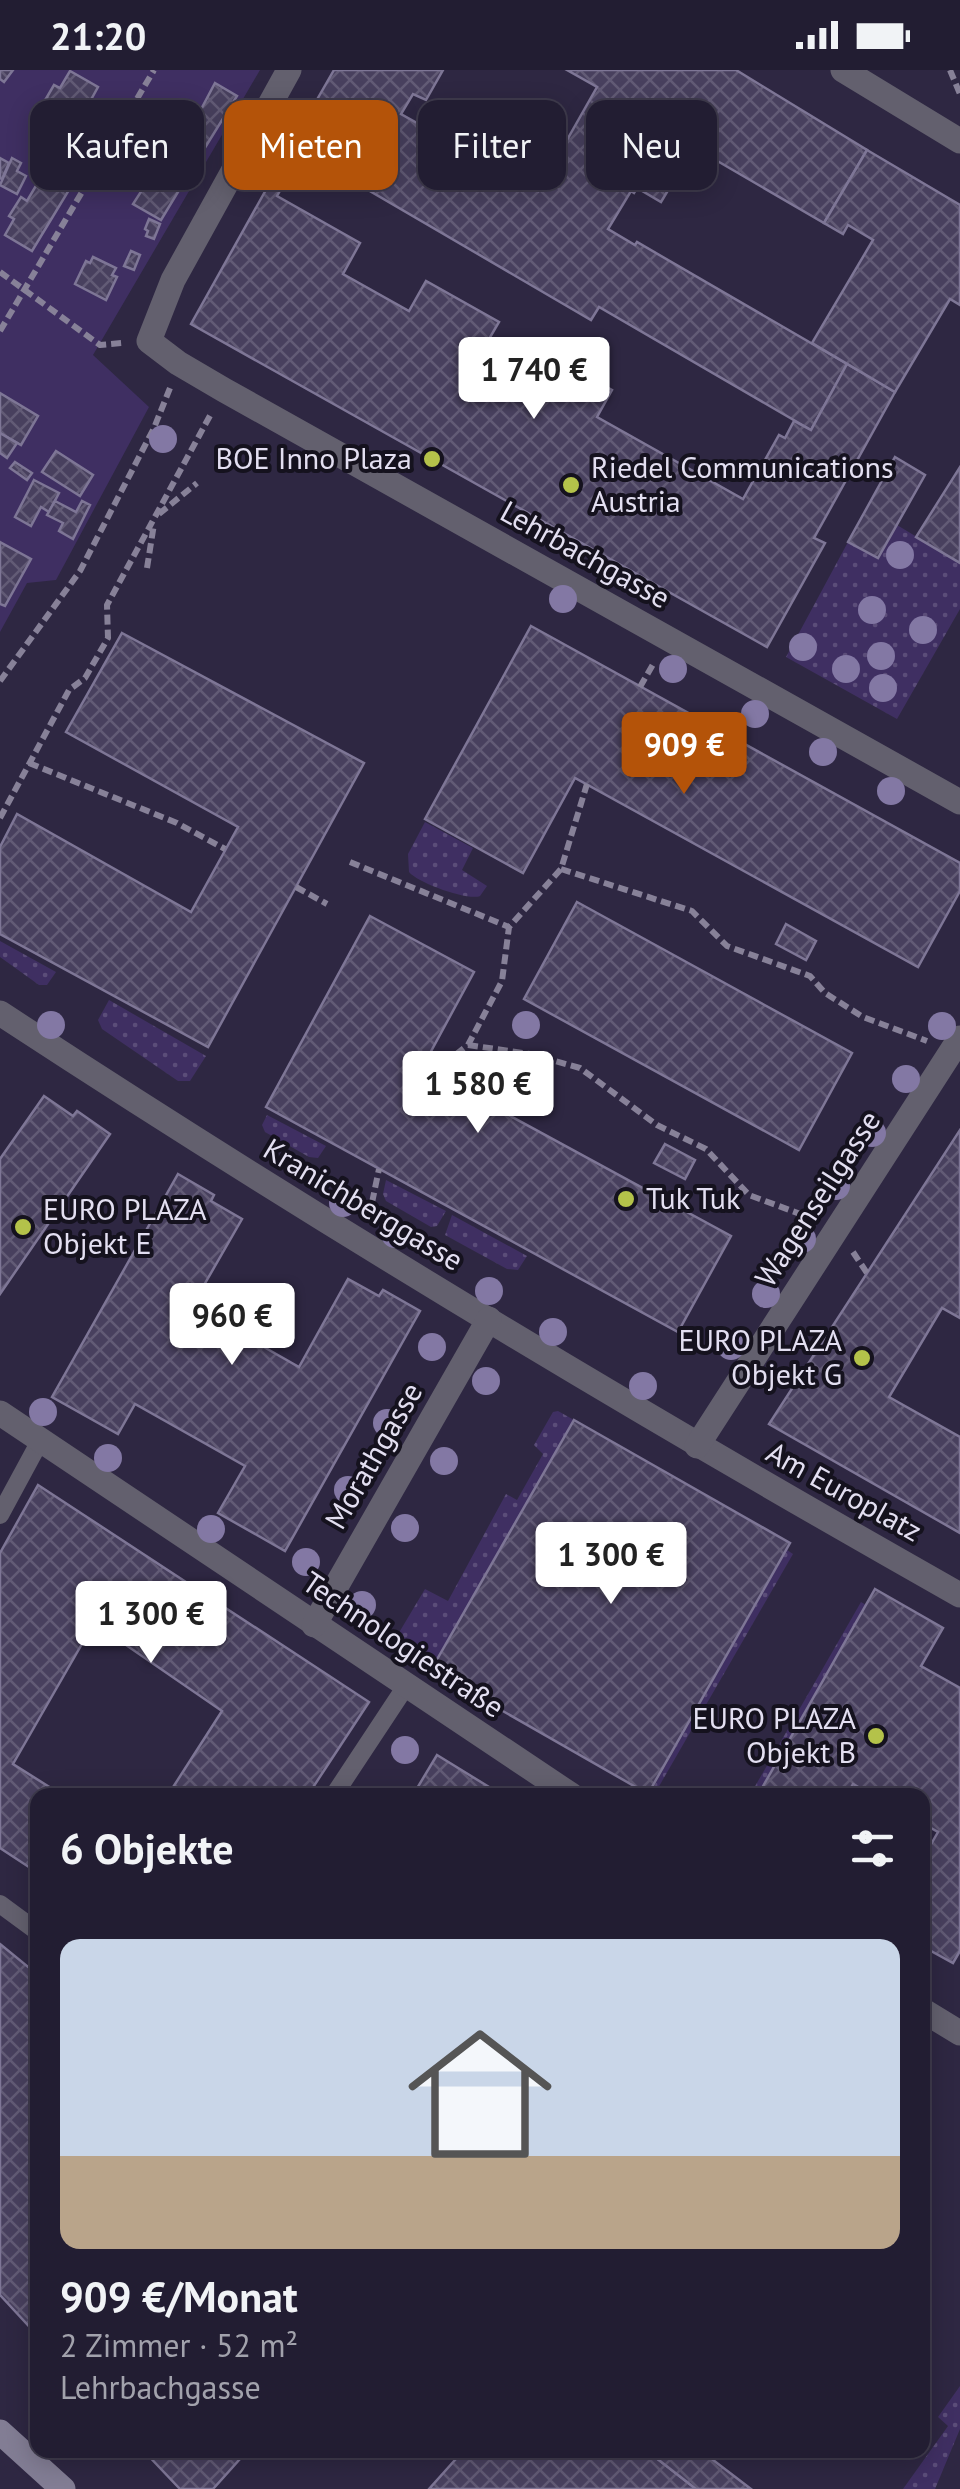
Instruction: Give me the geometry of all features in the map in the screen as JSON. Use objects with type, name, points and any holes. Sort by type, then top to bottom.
[{"type":"street","points":[[148,341],[173,280],[289,70]]},
{"type":"street","points":[[844,70],[960,141]]},
{"type":"street","name":"Lehrbachgasse","points":[[148,341],[224,390],[960,802]]},
{"type":"street","name":"Kranichberggasse","points":[[0,1013],[198,1143],[697,1446]]},
{"type":"street","name":"Wagenseilgasse","points":[[697,1446],[956,1044]]},
{"type":"street","name":"Morathgasse","points":[[314,1625],[490,1319]]},
{"type":"street","name":"Technologiestraße","points":[[0,1414],[560,1788]]},
{"type":"street","name":"Am Europlatz","points":[[697,1446],[960,1595]]},
{"type":"street","points":[[930,2015],[960,2033]]},
{"type":"street","points":[[0,2432],[63,2489]]},
{"type":"lane","points":[[0,1515],[40,1441]]},
{"type":"lane","points":[[339,1788],[406,1686]]},
{"type":"lane","points":[[0,1904],[30,1926]]},
{"type":"path","points":[[0,330],[154,70]]},
{"type":"path","points":[[950,70],[960,94]]},
{"type":"path","points":[[0,272],[100,345],[148,341]]},
{"type":"path","points":[[0,681],[80,571],[154,428],[178,363]]},
{"type":"path","points":[[0,818],[69,690],[84,678],[108,638],[106,604],[224,390]]},
{"type":"path","points":[[148,568],[155,517],[196,483]]},
{"type":"path","points":[[30,763],[177,823],[225,849]]},
{"type":"path","points":[[432,1073],[468,1046],[502,981],[509,927],[561,869],[588,784]]},
{"type":"path","points":[[350,862],[509,927]]},
{"type":"path","points":[[561,869],[692,911],[727,946],[810,976],[825,993],[863,1017],[956,1044]]},
{"type":"path","points":[[296,887],[327,904]]},
{"type":"path","points":[[468,1046],[530,1054],[580,1068],[657,1126],[706,1149],[749,1195],[838,1228],[867,1273]]},
{"type":"path","points":[[363,1242],[379,1169]]},
{"type":"shaded area","points":[[0,70],[260,70],[242,100],[224,100],[224,131],[204,166],[204,100],[30,100],[30,190],[190,190],[93,355],[149,407],[56,580],[27,583],[0,632]]},
{"type":"shaded area","points":[[897,525],[960,563],[960,609],[897,719],[786,657],[848,542],[879,558]]},
{"type":"shaded area","points":[[425,822],[473,848],[462,870],[487,886],[480,896],[443,890],[409,872],[408,854]]},
{"type":"shaded area","points":[[0,941],[56,972],[47,985],[39,985],[0,957]]},
{"type":"shaded area","points":[[109,1000],[206,1056],[190,1081],[178,1081],[102,1029],[98,1020]]},
{"type":"shaded area","points":[[267,1115],[326,1146],[318,1158],[309,1157],[265,1132],[262,1125]]},
{"type":"shaded area","points":[[386,1180],[446,1211],[437,1226],[431,1227],[386,1201]]},
{"type":"shaded area","points":[[452,1215],[527,1256],[518,1270],[507,1269],[445,1235]]},
{"type":"shaded area","points":[[553,1412],[574,1420],[431,1670],[396,1649],[394,1641],[425,1589],[448,1601],[506,1494],[517,1500],[543,1454],[534,1445]]},
{"type":"shaded area","points":[[787,1550],[793,1554],[658,1788],[653,1788]]},
{"type":"shaded area","points":[[861,1602],[866,1605],[762,1788],[754,1788]]},
{"type":"shaded area","points":[[960,2386],[960,2429],[935,2489],[903,2489],[925,2458],[930,2458],[930,2451],[948,2426],[938,2417]]},
{"type":"building","points":[[0,70],[13,70],[4,82]]},
{"type":"building","points":[[334,70],[443,70],[426,100],[413,94],[401,114],[418,124],[418,190],[566,190],[566,142],[586,106],[586,190],[636,190],[631,191],[608,229],[847,364],[811,430],[599,307],[591,320],[368,190],[398,190],[398,100],[317,100]]},
{"type":"building","points":[[567,70],[736,70],[867,150],[824,223],[717,161],[717,100],[590,100],[597,87]]},
{"type":"building","points":[[70,71],[98,87],[91,100],[45,100],[54,85],[60,88]]},
{"type":"building","points":[[215,83],[237,96],[235,100],[224,100],[224,117],[204,149],[204,104]]},
{"type":"building","points":[[867,150],[960,205],[960,305],[950,299],[895,392],[812,343],[873,240],[848,225],[843,234],[824,223]]},
{"type":"building","points":[[0,158],[9,163],[2,179],[0,178]]},
{"type":"building","points":[[12,158],[21,163],[17,171],[26,176],[17,194],[0,185]]},
{"type":"building","points":[[33,190],[69,190],[32,251],[5,235],[14,219],[9,216],[21,197],[27,201]]},
{"type":"building","points":[[142,190],[179,190],[161,220],[133,204]]},
{"type":"building","points":[[266,190],[280,190],[277,196],[360,243],[343,274],[409,311],[426,281],[499,322],[482,351],[513,368],[527,343],[612,390],[597,417],[743,499],[779,435],[785,438],[794,421],[811,430],[847,364],[895,392],[814,538],[825,543],[767,647],[191,324]]},
{"type":"building","points":[[640,190],[668,190],[661,202]]},
{"type":"building","points":[[149,219],[160,224],[154,239],[146,236]]},
{"type":"building","points":[[131,251],[140,255],[134,270],[124,266]]},
{"type":"building","points":[[93,257],[116,268],[112,275],[117,277],[106,300],[75,284],[86,261],[90,263]]},
{"type":"building","points":[[0,393],[38,416],[21,445],[0,433]]},
{"type":"building","points":[[0,433],[17,443],[7,458],[0,453]]},
{"type":"building","points":[[56,451],[93,475],[80,496],[42,472]]},
{"type":"building","points":[[895,457],[925,475],[878,558],[848,542]]},
{"type":"building","points":[[15,462],[32,473],[27,480],[10,468]]},
{"type":"building","points":[[960,467],[960,563],[916,537]]},
{"type":"building","points":[[34,480],[59,493],[49,512],[41,507],[31,526],[15,517]]},
{"type":"building","points":[[55,501],[76,512],[82,501],[90,505],[73,539],[59,531],[63,523],[47,515]]},
{"type":"building","points":[[0,542],[31,559],[5,606],[0,604]]},
{"type":"building","points":[[531,626],[960,863],[960,891],[918,967],[575,778],[523,873],[425,819]]},
{"type":"building","points":[[122,633],[364,763],[208,1047],[0,934],[0,847],[17,814],[191,912],[238,827],[66,732]]},
{"type":"building","points":[[577,902],[852,1053],[799,1150],[524,999]]},
{"type":"building","points":[[370,916],[474,972],[422,1068],[731,1236],[678,1332],[266,1107]]},
{"type":"building","points":[[786,924],[816,941],[806,960],[776,944]]},
{"type":"building","name":"EURO PLAZA Objekt E","points":[[44,1096],[73,1116],[77,1111],[110,1134],[0,1294],[0,1159]]},
{"type":"building","name":"EURO PLAZA Objekt G","points":[[960,1130],[960,1318],[942,1308],[889,1397],[960,1437],[960,1533],[769,1424]]},
{"type":"building","points":[[665,1144],[695,1160],[685,1179],[654,1163]]},
{"type":"building","points":[[178,1174],[214,1195],[211,1201],[242,1219],[192,1306],[299,1367],[348,1279],[379,1296],[383,1290],[420,1311],[285,1551],[218,1513],[245,1466],[135,1404],[118,1434],[52,1397]]},
{"type":"building","points":[[574,1420],[790,1543],[651,1788],[638,1788],[431,1670]]},
{"type":"building","points":[[38,1485],[369,1702],[313,1788],[172,1788],[222,1711],[94,1623],[13,1764],[51,1788],[30,1788],[30,1868],[0,1848],[0,1553]]},
{"type":"building","name":"EURO PLAZA Objekt B","points":[[875,1589],[943,1628],[921,1666],[960,1688],[960,1951],[953,1963],[930,1950],[930,1846],[938,1832],[930,1828],[930,1788],[860,1788],[853,1784],[851,1788],[762,1788]]},
{"type":"building","points":[[437,1755],[491,1788],[417,1788]]},
{"type":"building","points":[[0,1944],[30,1968],[30,2327],[0,2295]]},
{"type":"building","points":[[151,2458],[241,2458],[213,2489],[180,2489]]},
{"type":"building","points":[[457,2458],[656,2458],[696,2489],[429,2489]]},
{"type":"building","points":[[656,2458],[710,2458],[751,2489],[696,2489]]},
{"type":"place","name":"BOE Inno Plaza","points":[[432,459]]},
{"type":"place","name":"Riedel Communications Austria","points":[[571,485]]},
{"type":"place","name":"Tuk Tuk","points":[[626,1199]]},
{"type":"place","name":"EURO PLAZA Objekt E","points":[[23,1227]]},
{"type":"place","name":"EURO PLAZA Objekt G","points":[[862,1358]]},
{"type":"place","name":"EURO PLAZA Objekt B","points":[[876,1736]]}]
